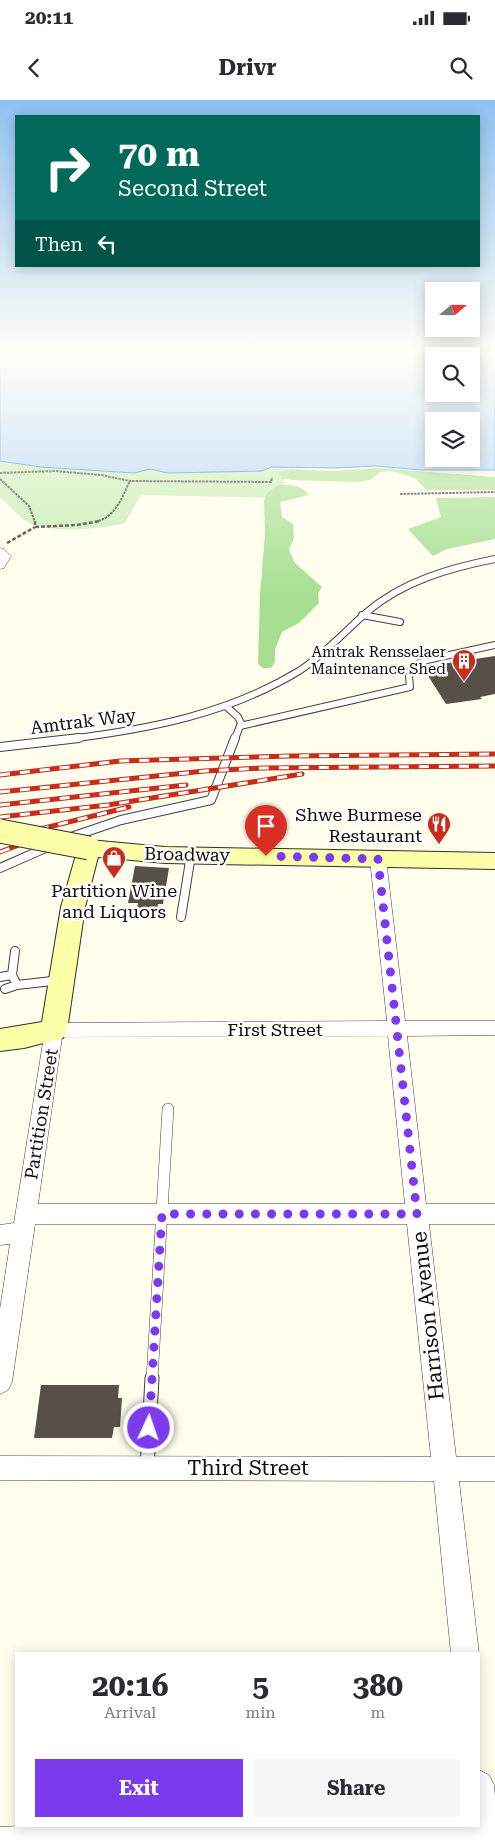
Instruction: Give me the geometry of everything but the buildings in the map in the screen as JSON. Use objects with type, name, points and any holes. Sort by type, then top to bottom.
[{"type":"street","points":[[0,549],[5,556],[0,566]]},
{"type":"street","name":"Broadway","points":[[0,831],[89,848],[123,852],[495,861]]},
{"type":"street","name":"Partition Street","points":[[0,1382],[73,907],[89,848]]},
{"type":"street","name":"Harrison Avenue","points":[[378,859],[464,1652]]},
{"type":"street","name":"First Street","points":[[54,1030],[495,1028]]},
{"type":"street","points":[[0,1040],[54,1030]]},
{"type":"street","points":[[0,1235],[25,1223],[162,1214],[495,1214]]},
{"type":"street","name":"Third Street","points":[[0,1468],[495,1469]]},
{"type":"street","points":[[0,1842],[195,1835],[489,1831],[480,1790]]},
{"type":"lane","points":[[170,723],[197,717],[227,707],[265,689],[308,665],[339,640],[362,616],[382,600],[416,581],[449,569],[495,559]]},
{"type":"lane","points":[[362,616],[400,622]]},
{"type":"lane","points":[[240,726],[410,686],[409,676],[422,662],[495,645]]},
{"type":"lane","points":[[0,868],[83,832],[147,814],[211,800],[240,726],[238,717],[227,707]]},
{"type":"lane","name":"Amtrak Way","points":[[0,747],[116,733],[170,723]]},
{"type":"lane","points":[[181,917],[191,855]]},
{"type":"lane","points":[[15,951],[12,975],[17,985]]},
{"type":"lane","points":[[0,976],[12,975]]},
{"type":"lane","points":[[5,989],[17,985],[61,980]]},
{"type":"lane","points":[[147,1468],[168,1109]]},
{"type":"path","points":[[0,473],[55,472],[101,475],[130,481],[246,484],[271,482],[272,477]]},
{"type":"path","points":[[0,479],[25,500],[35,513],[35,527]]},
{"type":"path","points":[[0,549],[35,527],[94,523],[106,518],[114,513],[130,481]]},
{"type":"path","points":[[400,494],[495,492]]},
{"type":"green space","points":[[0,461],[41,467],[134,473],[150,469],[168,473],[262,471],[271,467],[286,467],[282,498],[141,495],[125,523],[75,530],[47,528],[26,521],[0,498]]},
{"type":"green space","points":[[378,468],[495,477],[495,490],[426,490],[416,479],[390,471],[381,472],[370,480],[357,482],[292,480],[282,478],[278,473],[290,469],[330,471]]},
{"type":"green space","points":[[278,485],[299,487],[309,495],[280,502],[282,517],[293,524],[294,538],[289,550],[295,563],[322,587],[318,593],[319,603],[299,623],[282,632],[275,649],[275,662],[271,668],[263,668],[258,664],[260,595],[265,534],[264,501],[267,493]]},
{"type":"green space","points":[[495,497],[495,539],[447,549],[433,556],[408,529],[441,517],[436,498]]},
{"type":"water","points":[[0,434],[425,434],[425,467],[480,467],[480,434],[495,434],[495,470],[421,470],[375,466],[335,468],[271,467],[262,471],[168,473],[150,469],[134,473],[41,467],[0,461]]},
{"type":"railway","points":[[0,775],[120,761],[291,756],[495,754]]},
{"type":"railway","points":[[0,792],[205,771],[263,768],[495,766]]},
{"type":"railway","points":[[0,817],[108,805],[302,774]]},
{"type":"railway","points":[[0,805],[186,785]]},
{"type":"railway","points":[[0,839],[129,807]]},
{"type":"railway","points":[[0,852],[49,834]]},
{"type":"place","name":"Amtrak Rensselaer Maintenance Shed","points":[[464,682]]},
{"type":"place","name":"Shwe Burmese Restaurant","points":[[439,845]]},
{"type":"place","name":"Partition Wine and Liquors","points":[[114,879]]},
{"type":"route","points":[[149,1428],[162,1214],[417,1214],[378,859],[266,856]]}]
